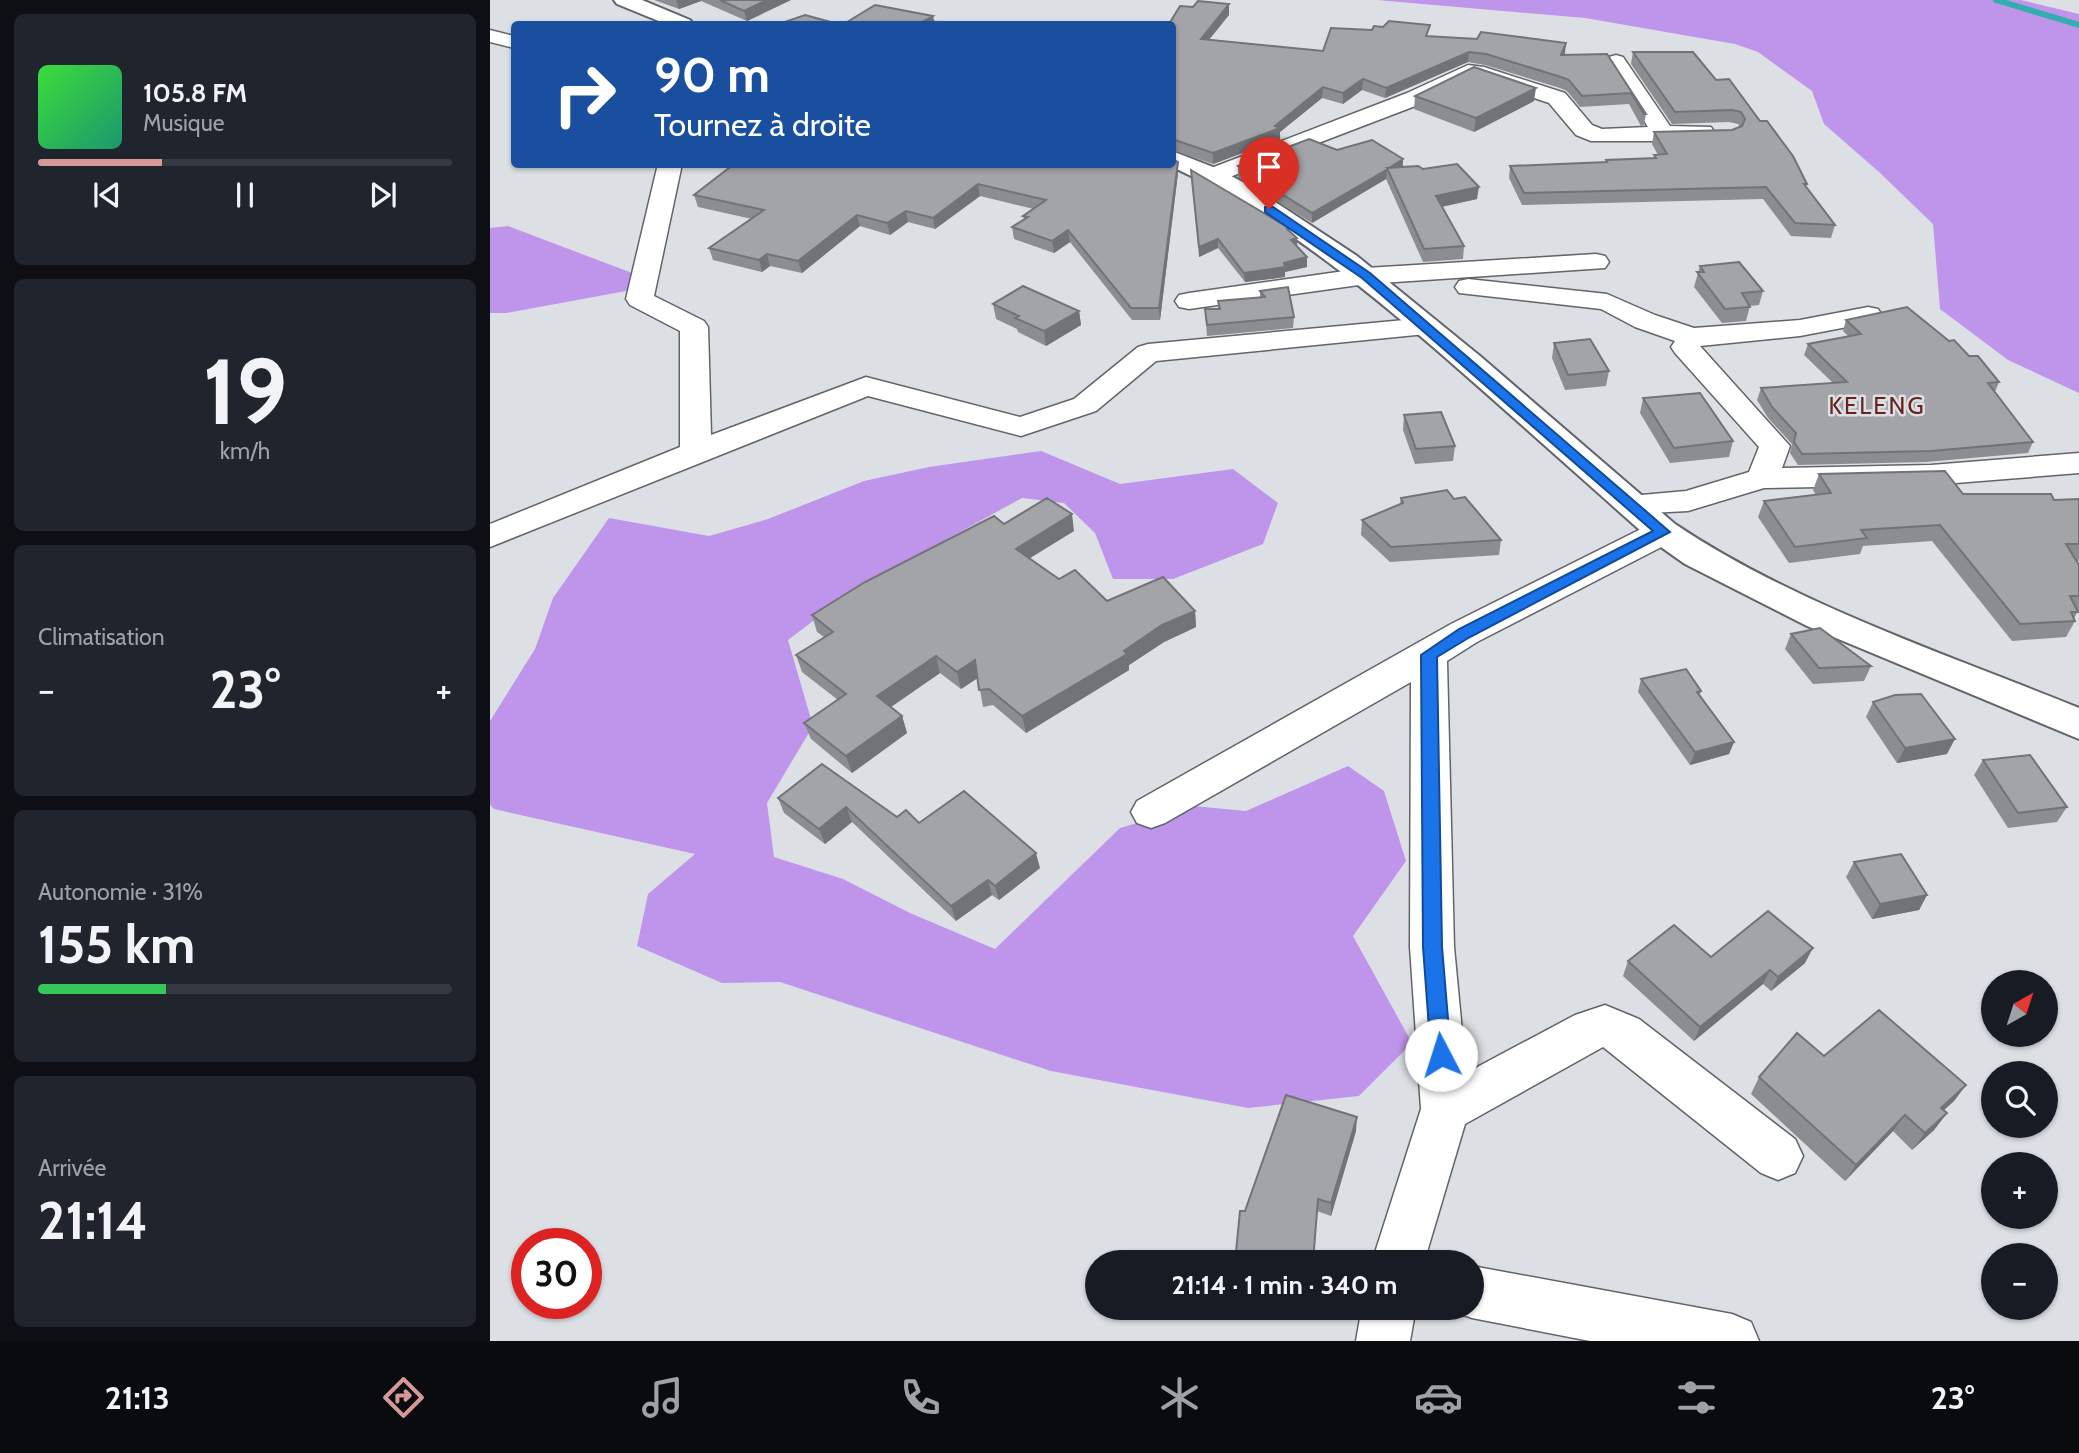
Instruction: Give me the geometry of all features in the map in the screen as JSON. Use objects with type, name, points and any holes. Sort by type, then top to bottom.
[{"type":"main road","points":[[624,0],[675,21]]},
{"type":"main road","points":[[1176,160],[1214,175],[1288,221],[1366,276],[1663,532],[1721,569],[1820,617],[2079,724]]},
{"type":"street","points":[[490,36],[511,41]]},
{"type":"street","points":[[1616,61],[1664,134]]},
{"type":"street","points":[[1214,175],[1415,98],[1468,71],[1477,71],[1557,97],[1584,130],[1599,136],[1729,132]]},
{"type":"street","points":[[669,168],[640,299],[694,327],[696,451]]},
{"type":"street","points":[[1189,301],[1366,276],[1596,262]]},
{"type":"street","points":[[1366,276],[1607,302],[1646,321],[1692,337],[1800,328],[1868,315]]},
{"type":"street","points":[[490,536],[696,451],[866,386],[1021,427],[1085,405],[1148,353],[1426,326]]},
{"type":"street","points":[[1692,337],[1685,347],[1775,446],[1762,478]]},
{"type":"street","points":[[1630,504],[1688,501],[1762,478],[1931,475],[2079,463]]},
{"type":"street","points":[[1151,812],[1464,633],[1663,532]]},
{"type":"street","points":[[1402,1250],[1445,1109],[1432,947],[1429,655]]},
{"type":"street","points":[[1445,1109],[1605,1026],[1623,1034],[1778,1156]]},
{"type":"street","points":[[1484,1294],[1732,1341]]},
{"type":"street","points":[[1383,1341],[1387,1320]]},
{"type":"shaded area","points":[[1377,0],[2021,0],[2079,14],[2079,393],[2008,360],[1940,309],[1933,224],[1824,124],[1812,91],[1758,52],[1735,44],[1585,18]]},
{"type":"shaded area","points":[[508,226],[640,276],[626,291],[506,313],[490,313],[490,228]]},
{"type":"shaded area","points":[[1041,451],[1120,484],[1233,469],[1278,503],[1263,544],[1173,579],[1113,579],[1095,533],[1064,503],[1022,498],[854,590],[788,640],[813,726],[767,803],[774,857],[843,879],[910,913],[995,949],[1120,828],[1194,806],[1246,811],[1348,766],[1384,791],[1406,861],[1353,936],[1412,1043],[1359,1096],[1248,1108],[1051,1071],[780,982],[722,983],[637,946],[648,894],[695,854],[494,809],[490,805],[490,721],[535,649],[553,598],[609,518],[709,536],[768,519],[864,481],[929,467]]},
{"type":"building","points":[[720,0],[767,0],[744,11]]},
{"type":"building","points":[[1198,1],[1229,4],[1201,39],[1323,51],[1331,28],[1372,30],[1374,26],[1383,27],[1389,21],[1430,25],[1426,36],[1477,39],[1481,32],[1566,43],[1561,55],[1607,54],[1646,114],[1631,93],[1582,96],[1569,80],[1486,54],[1469,52],[1386,88],[1363,79],[1343,93],[1323,87],[1275,126],[1280,128],[1213,153],[1176,140],[1176,21],[1171,21],[1180,6],[1193,7]]},
{"type":"building","points":[[875,5],[933,16],[924,21],[849,21]]},
{"type":"building","points":[[805,15],[827,21],[788,21]]},
{"type":"building","points":[[1633,52],[1693,52],[1716,80],[1729,79],[1760,121],[1767,121],[1793,156],[1807,184],[1804,184],[1835,225],[1795,223],[1766,187],[1524,193],[1510,166],[1656,158],[1654,155],[1667,154],[1654,132],[1732,130],[1742,126],[1745,119],[1741,112],[1732,110],[1675,112]]},
{"type":"building","points":[[1474,67],[1536,88],[1476,118],[1415,96]]},
{"type":"building","points":[[1309,139],[1337,150],[1372,140],[1403,159],[1312,213],[1238,166]]},
{"type":"building","points":[[1176,161],[1178,162],[1159,308],[1131,308],[1068,230],[1052,241],[1012,227],[1028,217],[1023,216],[1046,200],[978,184],[933,218],[906,211],[887,223],[857,215],[798,261],[767,254],[759,260],[709,248],[764,210],[694,195],[729,168],[1176,168]]},
{"type":"building","points":[[1457,164],[1479,187],[1436,196],[1464,246],[1424,249],[1387,168],[1418,166],[1423,169]]},
{"type":"building","points":[[1191,170],[1289,228],[1287,229],[1297,238],[1291,240],[1307,257],[1284,263],[1285,267],[1244,273],[1218,239],[1199,247]]},
{"type":"building","points":[[1739,262],[1763,291],[1742,293],[1750,307],[1725,309],[1697,272],[1704,272],[1700,266]]},
{"type":"building","points":[[1023,286],[1079,311],[1044,331],[993,304]]},
{"type":"building","points":[[1288,287],[1294,317],[1207,325],[1205,309],[1220,309],[1218,301],[1265,297],[1260,291]]},
{"type":"building","points":[[1907,307],[1949,341],[1954,340],[1969,356],[1978,356],[1999,382],[1988,383],[2033,442],[1931,451],[1802,454],[1794,442],[1796,433],[1772,407],[1761,388],[1847,382],[1808,344],[1861,334],[1846,320]]},
{"type":"building","points":[[1590,339],[1609,371],[1568,375],[1554,343]]},
{"type":"building","points":[[1700,393],[1733,441],[1674,448],[1643,398]]},
{"type":"building","points":[[1441,412],[1455,446],[1416,449],[1404,415]]},
{"type":"building","points":[[1945,471],[1963,494],[2051,494],[2054,500],[2079,499],[2079,544],[2066,544],[2079,565],[2079,596],[2070,596],[2078,612],[2071,612],[2075,621],[2020,624],[1940,525],[1861,530],[1867,538],[1795,547],[1764,501],[1831,493],[1819,474]]},
{"type":"building","points":[[1447,490],[1454,499],[1465,497],[1501,540],[1391,547],[1362,520],[1403,503],[1401,498]]},
{"type":"building","points":[[1047,498],[1072,514],[1016,549],[1059,579],[1075,570],[1107,601],[1163,577],[1195,611],[1162,625],[1124,651],[1127,654],[1022,716],[989,689],[979,690],[975,660],[957,672],[936,656],[877,696],[902,716],[846,756],[804,723],[846,694],[796,655],[833,632],[812,615],[865,582],[994,516],[1004,524]]},
{"type":"building","points":[[1820,628],[1871,666],[1819,668],[1791,634]]},
{"type":"building","points":[[1686,669],[1701,691],[1697,692],[1734,742],[1695,752],[1641,679]]},
{"type":"building","points":[[1921,694],[1955,739],[1905,748],[1873,702],[1895,695]]},
{"type":"building","points":[[2030,755],[2067,807],[2018,813],[1983,760]]},
{"type":"building","points":[[822,764],[897,817],[906,810],[919,823],[964,791],[1036,853],[995,886],[988,880],[951,906],[846,807],[819,829],[778,798]]},
{"type":"building","points":[[1901,854],[1927,895],[1880,904],[1854,862]]},
{"type":"building","points":[[1768,911],[1813,948],[1778,977],[1770,970],[1700,1027],[1628,961],[1674,925],[1711,957]]},
{"type":"building","points":[[1879,1010],[1966,1085],[1941,1108],[1947,1113],[1925,1133],[1905,1115],[1856,1165],[1759,1077],[1797,1033],[1824,1056]]},
{"type":"building","points":[[1286,1095],[1357,1117],[1331,1203],[1318,1199],[1314,1250],[1236,1250],[1240,1211],[1245,1211]]},
{"type":"waterway","points":[[1996,0],[2079,25]]},
{"type":"district","name":"KELENG","points":[[1877,405]]},
{"type":"route","points":[[1269,209],[1366,276],[1663,532],[1464,633],[1429,655],[1432,947],[1441,1055]]}]
